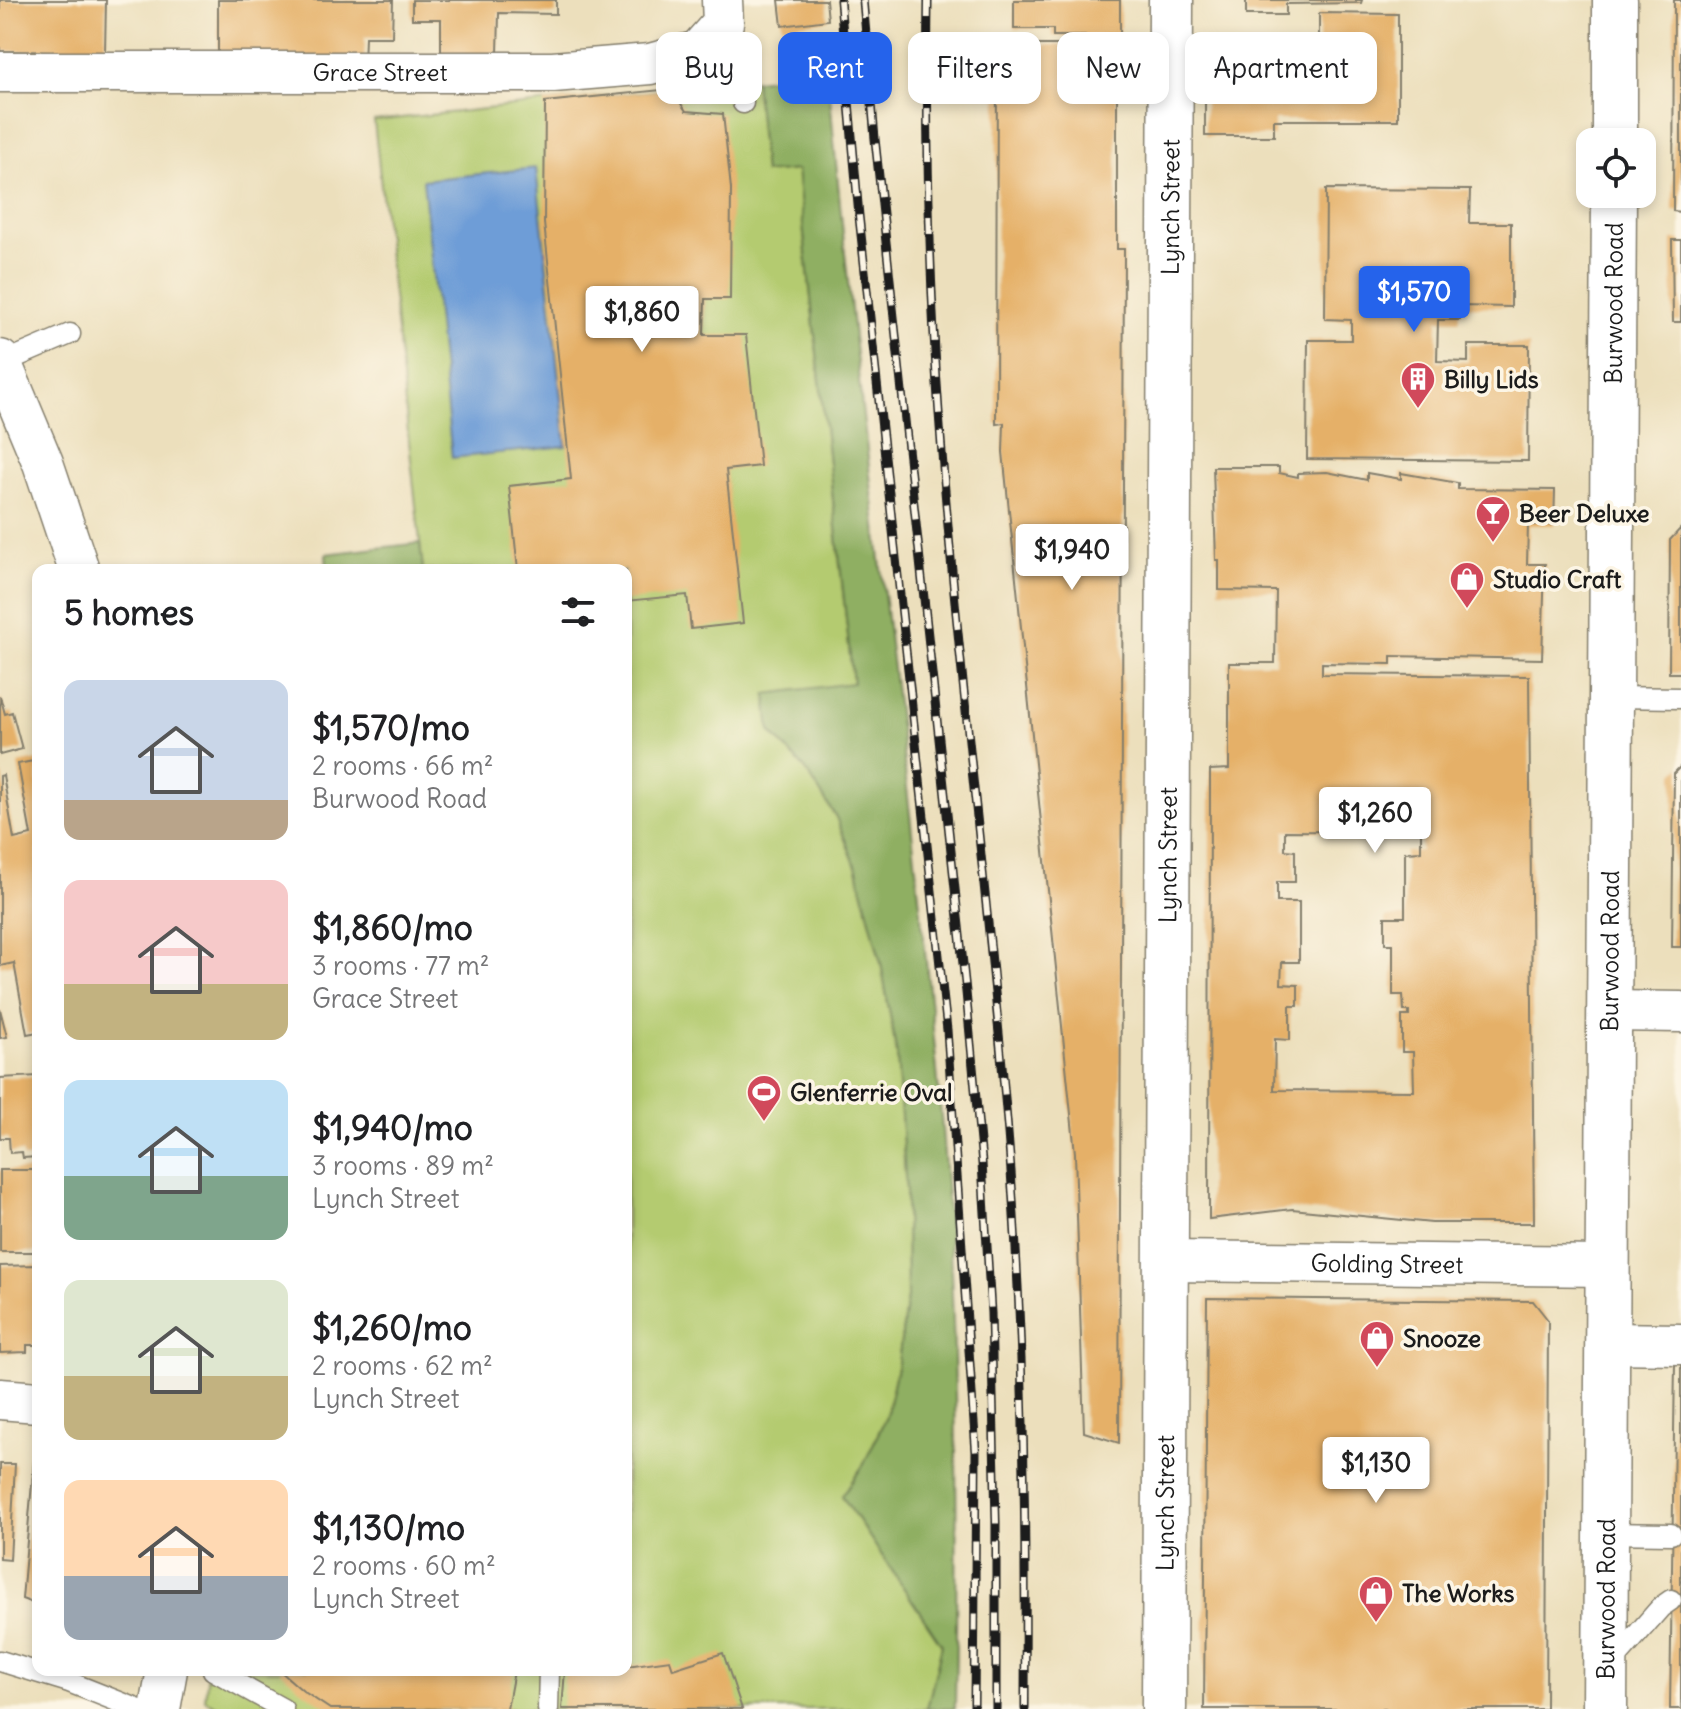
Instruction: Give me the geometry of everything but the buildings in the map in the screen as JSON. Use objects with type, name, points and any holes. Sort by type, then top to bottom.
[{"type":"street","name":"Lynch Street","points":[[1164,1709],[1171,0]]},
{"type":"street","points":[[1615,0],[1615,128]]},
{"type":"street","name":"Grace Street","points":[[0,72],[553,72],[650,64],[698,51],[722,11]]},
{"type":"street","name":"Burwood Road","points":[[1606,1689],[1614,208]]},
{"type":"street","points":[[1,362],[43,463],[77,564]]},
{"type":"street","points":[[1609,1011],[1681,1012]]},
{"type":"street","name":"Golding Street","points":[[1167,1261],[1607,1266]]},
{"type":"street","points":[[1607,1343],[1681,1344]]},
{"type":"street","points":[[0,1399],[32,1402]]},
{"type":"street","points":[[160,1709],[166,1676]]},
{"type":"lane","points":[[722,11],[727,32]]},
{"type":"lane","points":[[1,362],[70,334]]},
{"type":"lane","points":[[1611,697],[1681,698]]},
{"type":"lane","points":[[1605,1533],[1671,1534]]},
{"type":"lane","points":[[1606,1689],[1661,1607],[1671,1600]]},
{"type":"lane","points":[[0,1661],[32,1671]]},
{"type":"lane","points":[[49,1676],[137,1709]]},
{"type":"lane","points":[[224,1676],[283,1709]]},
{"type":"lane","points":[[548,1709],[549,1676]]},
{"type":"green space","points":[[778,77],[778,104],[831,104],[858,371],[925,950],[944,1156],[955,1389],[955,1709],[927,1709],[942,1645],[842,1496],[864,1464],[886,1417],[898,1363],[907,1297],[906,1191],[897,1055],[881,963],[857,869],[836,817],[806,770],[770,731],[766,694],[853,683],[797,170],[764,173],[757,104],[762,104],[762,79]]},
{"type":"green space","points":[[656,91],[656,104],[757,104],[764,173],[797,170],[853,684],[767,694],[770,731],[806,770],[836,817],[857,869],[881,963],[897,1055],[906,1191],[907,1297],[898,1363],[886,1417],[864,1464],[842,1496],[942,1645],[927,1709],[223,1709],[205,1700],[207,1676],[632,1676],[632,564],[422,564],[374,121]]},
{"type":"green space","points":[[420,543],[422,564],[327,564],[326,554]]},
{"type":"water","points":[[536,168],[566,446],[452,458],[423,180]]},
{"type":"railway","points":[[840,0],[859,216],[947,1030],[976,1452],[974,1709]]},
{"type":"railway","points":[[863,0],[982,1163],[991,1313],[996,1709]]},
{"type":"railway","points":[[928,0],[929,206],[939,413],[954,593],[1000,1043],[1018,1277],[1024,1493],[1025,1709]]},
{"type":"place","name":"Billy Lids","points":[[1418,410]]},
{"type":"place","name":"Beer Deluxe","points":[[1493,544]]},
{"type":"place","name":"Studio Craft","points":[[1467,610]]},
{"type":"place","name":"Glenferrie Oval","points":[[764,1123]]},
{"type":"place","name":"Snooze","points":[[1377,1369]]},
{"type":"place","name":"The Works","points":[[1376,1624]]}]
